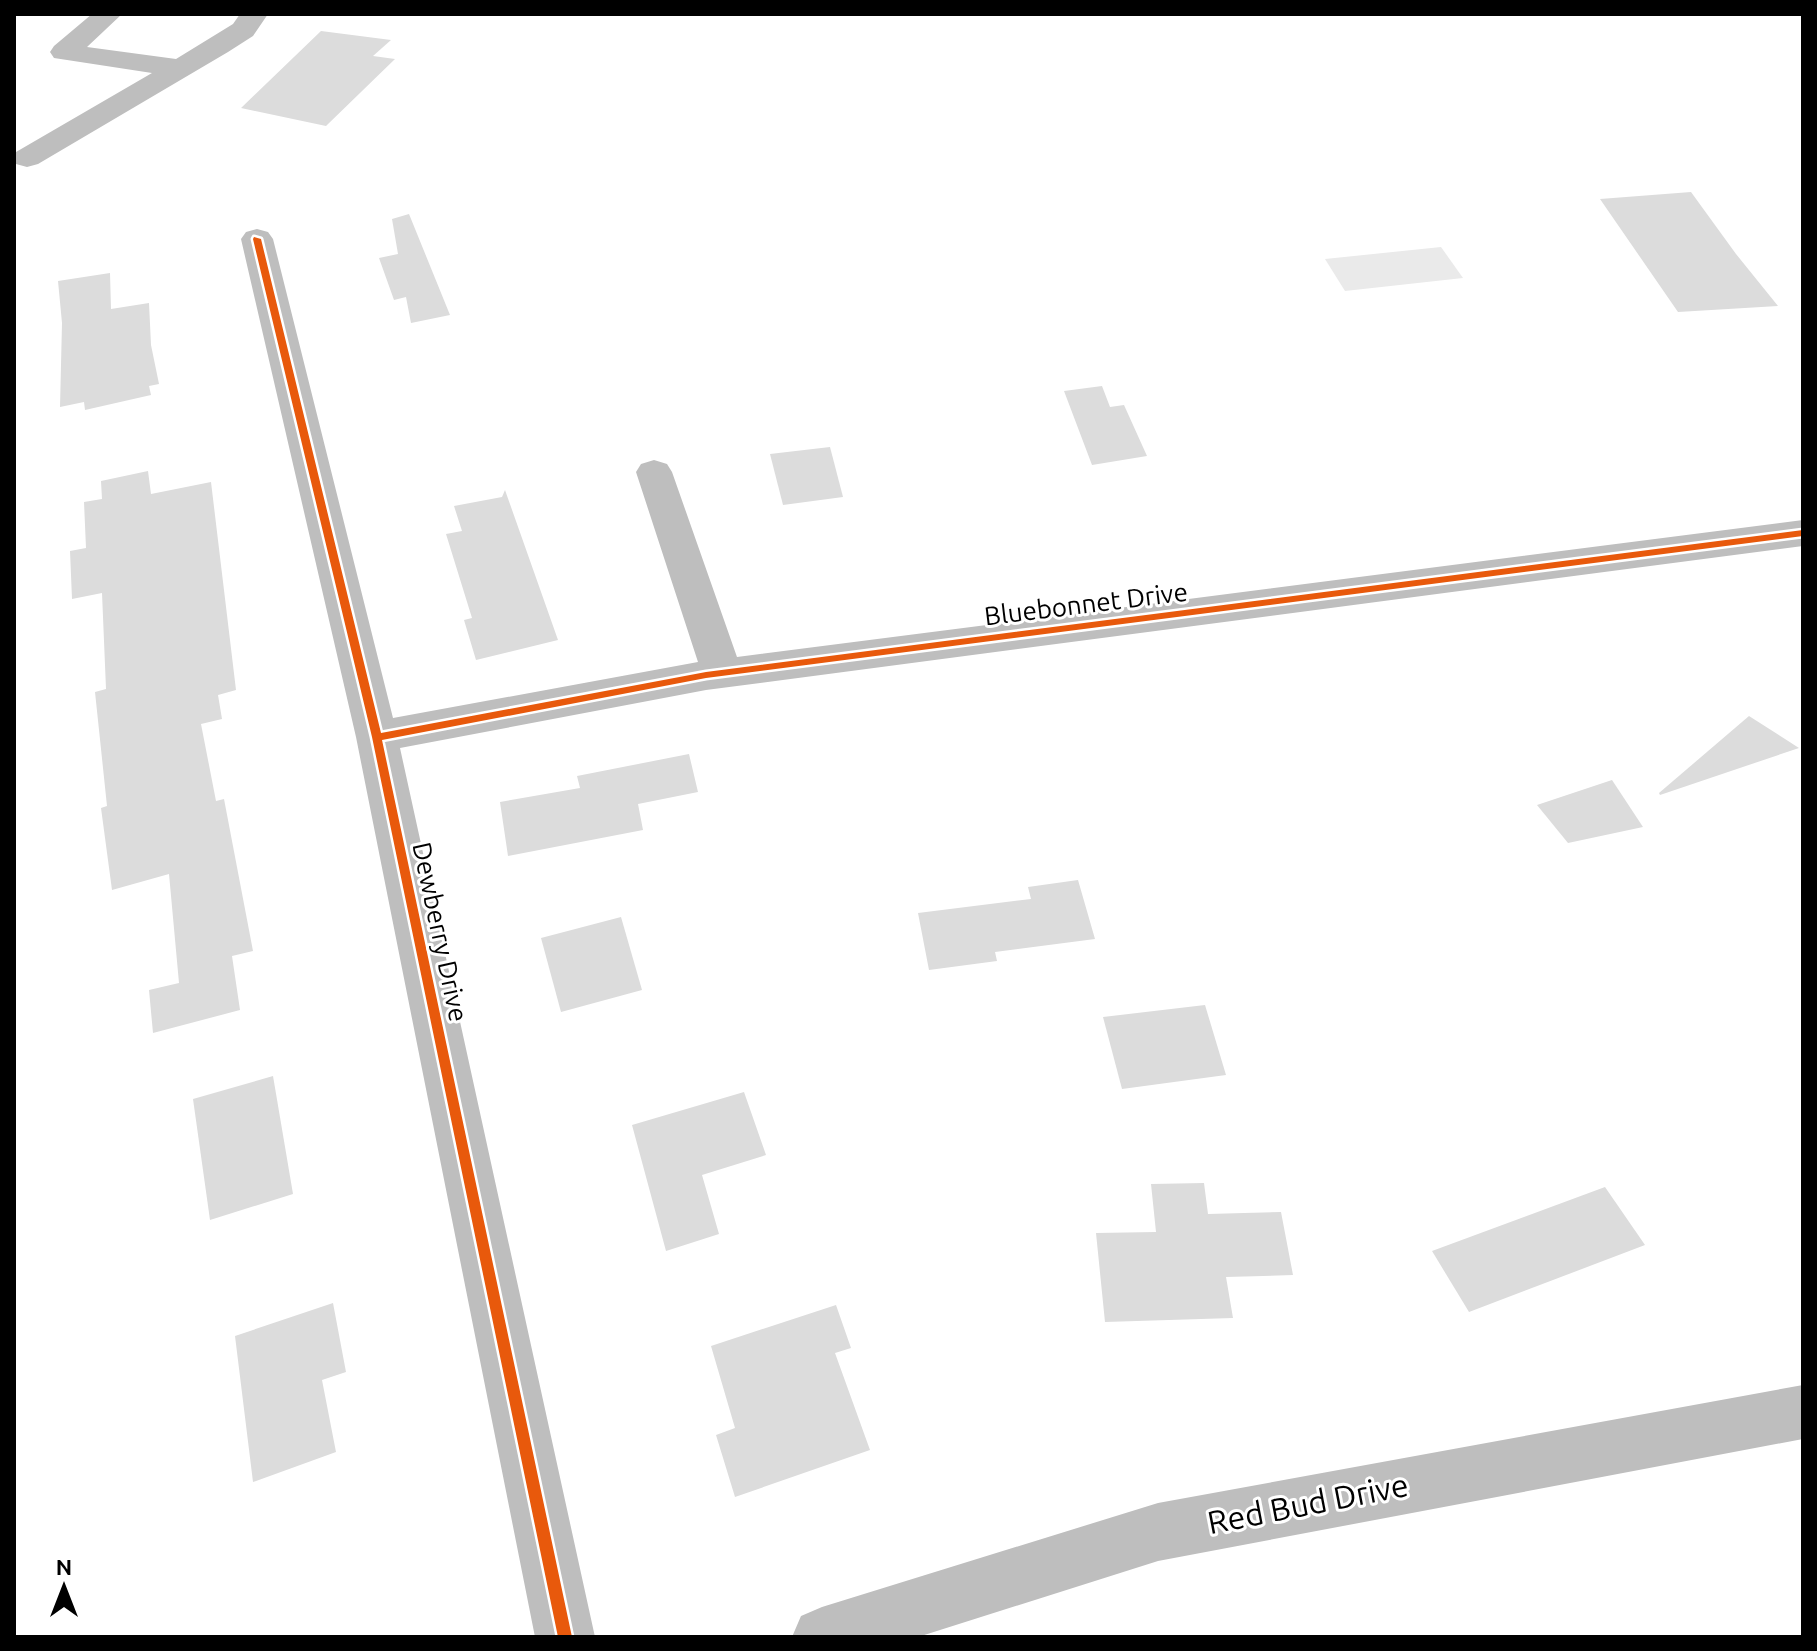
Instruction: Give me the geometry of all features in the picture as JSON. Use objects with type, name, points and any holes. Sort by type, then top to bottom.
[{"type":"street","points":[[108,14],[64,52],[180,68]]},
{"type":"street","points":[[27,158],[243,30],[254,14]]},
{"type":"street","name":"Dewberry Drive","points":[[257,239],[377,737],[565,1637]]},
{"type":"street","points":[[654,472],[722,673]]},
{"type":"street","name":"Bluebonnet Drive","points":[[377,737],[722,673],[1803,533]]},
{"type":"street","name":"Red Bud Drive","points":[[822,1637],[1158,1532],[1803,1412]]},
{"type":"shaded area","points":[[1441,247],[1463,278],[1345,291],[1325,259]]},
{"type":"building","points":[[321,31],[391,40],[373,56],[395,59],[326,126],[241,108]]},
{"type":"building","points":[[1691,192],[1778,306],[1678,312],[1600,199]]},
{"type":"building","points":[[409,214],[450,315],[411,323],[406,297],[394,300],[379,258],[398,254],[392,219]]},
{"type":"building","points":[[110,273],[111,309],[149,303],[151,345],[159,384],[149,386],[151,395],[85,410],[84,402],[60,407],[62,323],[58,281]]},
{"type":"building","points":[[1102,386],[1110,407],[1124,405],[1147,456],[1092,465],[1064,391]]},
{"type":"building","points":[[830,447],[843,497],[783,505],[770,454]]},
{"type":"building","points":[[148,471],[151,494],[211,482],[236,690],[218,695],[222,719],[201,724],[216,801],[224,799],[253,951],[232,956],[240,1010],[153,1033],[149,990],[179,983],[169,874],[112,890],[101,808],[107,806],[95,692],[106,689],[102,593],[72,599],[70,551],[86,548],[84,502],[102,499],[101,481]]},
{"type":"building","points":[[505,490],[558,640],[476,660],[464,620],[472,618],[446,534],[462,531],[454,506],[502,497]]},
{"type":"building","points":[[1749,716],[1799,748],[1660,795],[1659,793]]},
{"type":"building","points":[[689,754],[698,792],[638,804],[643,830],[508,856],[500,802],[580,788],[577,776]]},
{"type":"building","points":[[1612,780],[1643,827],[1568,843],[1537,805]]},
{"type":"building","points":[[1078,880],[1095,939],[995,952],[997,961],[929,970],[918,913],[1031,899],[1028,887]]},
{"type":"building","points":[[621,917],[642,990],[561,1012],[541,938]]},
{"type":"building","points":[[1205,1005],[1226,1075],[1122,1089],[1103,1017]]},
{"type":"building","points":[[273,1076],[293,1194],[210,1220],[193,1099]]},
{"type":"building","points":[[744,1092],[766,1155],[702,1175],[719,1234],[666,1251],[632,1125]]},
{"type":"building","points":[[1204,1183],[1208,1214],[1281,1212],[1293,1275],[1226,1277],[1233,1318],[1105,1322],[1096,1233],[1156,1232],[1151,1184]]},
{"type":"building","points":[[1605,1187],[1645,1245],[1469,1312],[1432,1251]]},
{"type":"building","points":[[333,1303],[346,1372],[322,1380],[336,1452],[253,1482],[235,1336]]},
{"type":"building","points":[[836,1305],[851,1348],[835,1353],[870,1450],[735,1497],[716,1435],[735,1428],[711,1346]]},
{"type":"cycle path","points":[[257,239],[377,737],[565,1637]]},
{"type":"cycle path","points":[[377,737],[706,675],[1803,533]]}]
